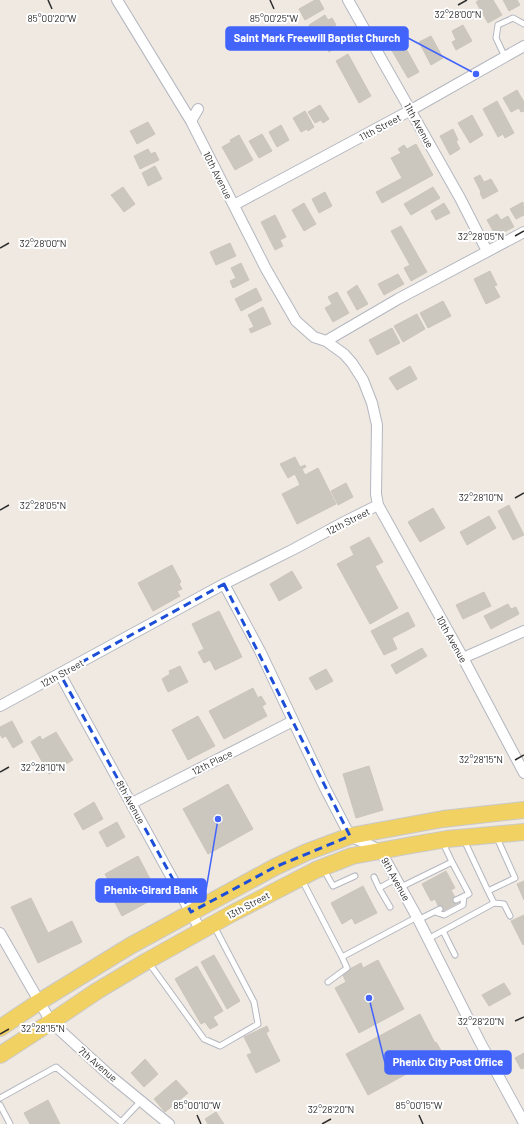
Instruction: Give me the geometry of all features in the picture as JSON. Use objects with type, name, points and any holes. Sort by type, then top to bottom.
[{"type":"main road","points":[[0,1028],[130,946],[275,867],[306,852],[350,836],[443,819],[524,810]]},
{"type":"main road","name":"13th Street","points":[[0,1055],[97,990],[147,960],[323,867],[352,856],[380,850],[442,840],[524,832]]},
{"type":"street","name":"10th Avenue","points":[[117,0],[191,121],[266,269],[296,321],[314,337],[326,341]]},
{"type":"street","name":"11th Avenue","points":[[348,0],[460,198],[487,251]]},
{"type":"street","name":"11th Street","points":[[234,205],[411,110],[524,46]]},
{"type":"street","points":[[191,121],[198,109]]},
{"type":"street","points":[[326,341],[524,232]]},
{"type":"street","name":"12th Street","points":[[0,706],[224,584],[378,505],[376,494],[377,425],[372,403],[363,380],[352,363],[344,354],[326,341]]},
{"type":"street","name":"10th Avenue","points":[[378,505],[463,658],[524,773]]},
{"type":"street","points":[[224,584],[260,651],[350,836]]},
{"type":"street","points":[[463,658],[524,631]]},
{"type":"street","name":"8th Avenue","points":[[60,674],[191,912],[207,927]]},
{"type":"street","name":"12th Place","points":[[132,803],[293,721]]},
{"type":"street","name":"9th Avenue","points":[[350,836],[380,850],[418,918],[476,1035],[524,1123]]},
{"type":"street","name":"7th Avenue","points":[[0,934],[51,1022],[108,1074],[169,1124]]},
{"type":"lane","points":[[505,57],[496,38],[498,26],[513,18],[524,24]]},
{"type":"lane","points":[[488,891],[515,878],[496,835]]},
{"type":"lane","points":[[463,838],[494,903]]},
{"type":"lane","points":[[442,840],[469,894],[456,900]]},
{"type":"lane","points":[[379,888],[398,883],[452,862]]},
{"type":"lane","points":[[323,867],[333,886],[355,876]]},
{"type":"lane","points":[[300,878],[347,968],[328,982]]},
{"type":"lane","points":[[374,878],[390,907]]},
{"type":"lane","points":[[342,956],[437,910],[444,915],[463,905],[464,896]]},
{"type":"lane","points":[[428,939],[494,903],[504,904],[510,916]]},
{"type":"lane","points":[[147,960],[204,1039],[220,1046],[258,1024],[254,1002],[207,927]]},
{"type":"lane","points":[[443,931],[455,955]]},
{"type":"lane","points":[[0,1098],[56,1068],[119,1123],[141,1101]]},
{"type":"lane","points":[[0,1105],[10,1124]]},
{"type":"highlighted area","points":[[224,584],[350,836],[275,867],[191,912],[60,674]]},
{"type":"building","points":[[315,0],[319,0],[324,9],[305,20],[299,9]]},
{"type":"building","points":[[479,0],[493,0],[502,15],[488,23],[476,2]]},
{"type":"building","points":[[503,0],[517,0],[520,5],[509,11]]},
{"type":"building","points":[[325,15],[328,20],[332,18],[336,25],[315,37],[309,25]]},
{"type":"building","points":[[463,25],[472,41],[456,50],[452,42],[456,40],[452,31]]},
{"type":"building","points":[[334,33],[338,38],[340,37],[344,43],[329,52],[322,40]]},
{"type":"building","points":[[431,36],[443,58],[431,65],[419,42]]},
{"type":"building","points":[[403,43],[419,72],[408,78],[391,49]]},
{"type":"building","points":[[348,54],[371,96],[359,103],[336,61]]},
{"type":"building","points":[[517,90],[524,102],[524,111],[521,112],[519,108],[511,112],[503,98]]},
{"type":"building","points":[[497,101],[514,133],[505,138],[503,134],[498,137],[483,109]]},
{"type":"building","points":[[320,105],[329,119],[323,123],[321,120],[315,123],[308,112]]},
{"type":"building","points":[[305,111],[314,127],[308,131],[307,129],[301,132],[293,118]]},
{"type":"building","points":[[472,115],[483,135],[470,143],[458,123]]},
{"type":"building","points":[[148,122],[155,134],[137,144],[130,131]]},
{"type":"building","points":[[281,125],[289,140],[277,147],[269,132]]},
{"type":"building","points":[[453,129],[460,149],[450,155],[440,136]]},
{"type":"building","points":[[262,134],[272,151],[259,158],[249,141]]},
{"type":"building","points":[[239,135],[253,160],[235,170],[222,147]]},
{"type":"building","points":[[416,144],[433,175],[382,203],[376,192],[402,178],[391,158],[401,153],[398,149],[404,145],[407,149]]},
{"type":"building","points":[[148,149],[151,154],[155,152],[159,160],[140,169],[134,156]]},
{"type":"building","points":[[155,166],[162,179],[148,186],[142,173]]},
{"type":"building","points":[[480,175],[484,182],[491,179],[498,191],[483,199],[474,178]]},
{"type":"building","points":[[123,187],[135,204],[124,212],[111,195]]},
{"type":"building","points":[[433,187],[440,198],[411,215],[404,204]]},
{"type":"building","points":[[325,192],[332,206],[319,213],[312,199]]},
{"type":"building","points":[[523,202],[524,215],[516,219],[510,209]]},
{"type":"building","points":[[304,203],[316,224],[304,231],[292,210]]},
{"type":"building","points":[[444,203],[450,213],[436,220],[431,211]]},
{"type":"building","points":[[497,214],[501,220],[508,216],[514,227],[496,236],[487,220]]},
{"type":"building","points":[[275,215],[286,237],[280,240],[283,246],[275,250],[261,222]]},
{"type":"building","points":[[401,226],[427,272],[411,281],[404,268],[410,265],[391,231]]},
{"type":"building","points":[[230,243],[236,256],[216,265],[210,252]]},
{"type":"building","points":[[241,263],[249,280],[233,288],[230,281],[236,278],[231,268]]},
{"type":"building","points":[[490,271],[497,285],[494,286],[500,297],[486,304],[474,279]]},
{"type":"building","points":[[398,274],[404,284],[384,295],[378,284]]},
{"type":"building","points":[[357,285],[368,304],[357,310],[347,292]]},
{"type":"building","points":[[256,288],[262,300],[241,311],[235,299]]},
{"type":"building","points":[[337,292],[349,313],[333,322],[325,308],[332,304],[328,297]]},
{"type":"building","points":[[443,301],[451,316],[428,328],[420,313]]},
{"type":"building","points":[[263,307],[271,324],[251,333],[249,329],[254,327],[248,315]]},
{"type":"building","points":[[417,314],[425,329],[403,342],[394,326]]},
{"type":"building","points":[[392,328],[400,343],[377,355],[369,340]]},
{"type":"building","points":[[410,366],[417,379],[397,390],[389,378]]},
{"type":"building","points":[[295,457],[300,467],[305,465],[306,467],[302,469],[305,475],[318,468],[336,504],[297,524],[282,494],[300,485],[295,474],[288,478],[280,464]]},
{"type":"building","points":[[346,483],[353,497],[338,505],[331,491]]},
{"type":"building","points":[[509,505],[524,535],[513,540],[498,511]]},
{"type":"building","points":[[433,508],[445,528],[420,542],[408,522]]},
{"type":"building","points":[[489,516],[496,528],[467,545],[460,532]]},
{"type":"building","points":[[369,537],[383,562],[375,566],[398,608],[370,624],[337,564],[354,555],[350,547]]},
{"type":"building","points":[[172,565],[181,582],[179,584],[182,589],[177,591],[180,596],[153,611],[138,583]]},
{"type":"building","points":[[292,571],[302,588],[279,601],[270,584]]},
{"type":"building","points":[[484,592],[491,606],[463,619],[456,605]]},
{"type":"building","points":[[508,604],[511,609],[516,607],[519,614],[491,629],[484,616]]},
{"type":"building","points":[[219,611],[242,657],[215,670],[210,660],[204,663],[198,652],[204,649],[192,624]]},
{"type":"building","points":[[408,612],[415,626],[392,638],[397,649],[384,655],[371,631]]},
{"type":"building","points":[[422,648],[427,656],[396,674],[391,665]]},
{"type":"building","points":[[180,666],[188,682],[168,692],[162,679],[170,674],[169,671]]},
{"type":"building","points":[[326,669],[333,681],[316,690],[309,678]]},
{"type":"building","points":[[253,688],[258,698],[261,696],[266,704],[262,706],[267,716],[224,739],[209,711]]},
{"type":"building","points":[[198,716],[215,746],[188,760],[172,730]]},
{"type":"building","points":[[12,721],[23,742],[13,748],[6,736],[2,738],[0,734],[0,727]]},
{"type":"building","points":[[56,732],[73,760],[49,774],[31,742],[40,736],[42,740]]},
{"type":"building","points":[[369,766],[383,810],[356,818],[343,774]]},
{"type":"building","points":[[228,784],[253,829],[208,854],[183,809]]},
{"type":"building","points":[[94,802],[103,819],[83,830],[74,814]]},
{"type":"building","points":[[117,822],[125,837],[107,847],[99,832]]},
{"type":"building","points":[[138,856],[159,896],[122,916],[111,895],[115,893],[105,874]]},
{"type":"building","points":[[446,871],[455,888],[451,890],[458,903],[441,912],[435,899],[431,901],[422,884]]},
{"type":"building","points":[[524,881],[524,900],[517,884]]},
{"type":"building","points":[[363,886],[377,913],[355,924],[352,918],[342,924],[331,903]]},
{"type":"building","points":[[31,898],[48,933],[72,921],[82,942],[38,963],[11,907]]},
{"type":"building","points":[[524,915],[524,944],[523,945],[511,921]]},
{"type":"building","points":[[214,955],[240,1001],[227,1009],[201,962]]},
{"type":"building","points":[[378,960],[404,1009],[359,1033],[335,988],[346,982],[342,973],[361,963],[363,968]]},
{"type":"building","points":[[197,966],[223,1011],[213,1017],[218,1025],[210,1029],[205,1022],[201,1024],[175,979]]},
{"type":"building","points":[[504,983],[511,994],[489,1006],[482,995]]},
{"type":"building","points":[[420,1014],[435,1043],[436,1042],[443,1054],[368,1095],[346,1054]]},
{"type":"building","points":[[267,1026],[269,1031],[266,1033],[280,1061],[256,1073],[247,1055],[252,1053],[244,1037]]},
{"type":"building","points":[[524,1053],[524,1068],[521,1069],[515,1058]]},
{"type":"building","points":[[145,1059],[158,1074],[144,1087],[131,1073]]},
{"type":"building","points":[[176,1080],[188,1093],[165,1112],[154,1099]]},
{"type":"building","points":[[48,1100],[60,1124],[30,1124],[24,1113]]},
{"type":"building","points":[[216,1112],[224,1124],[208,1124],[205,1119]]},
{"type":"place","name":"Saint Mark Freewill Baptist Church","points":[[476,74]]},
{"type":"place","name":"Phenix-Girard Bank","points":[[218,819]]},
{"type":"place","name":"Phenix City Post Office","points":[[369,998]]}]
